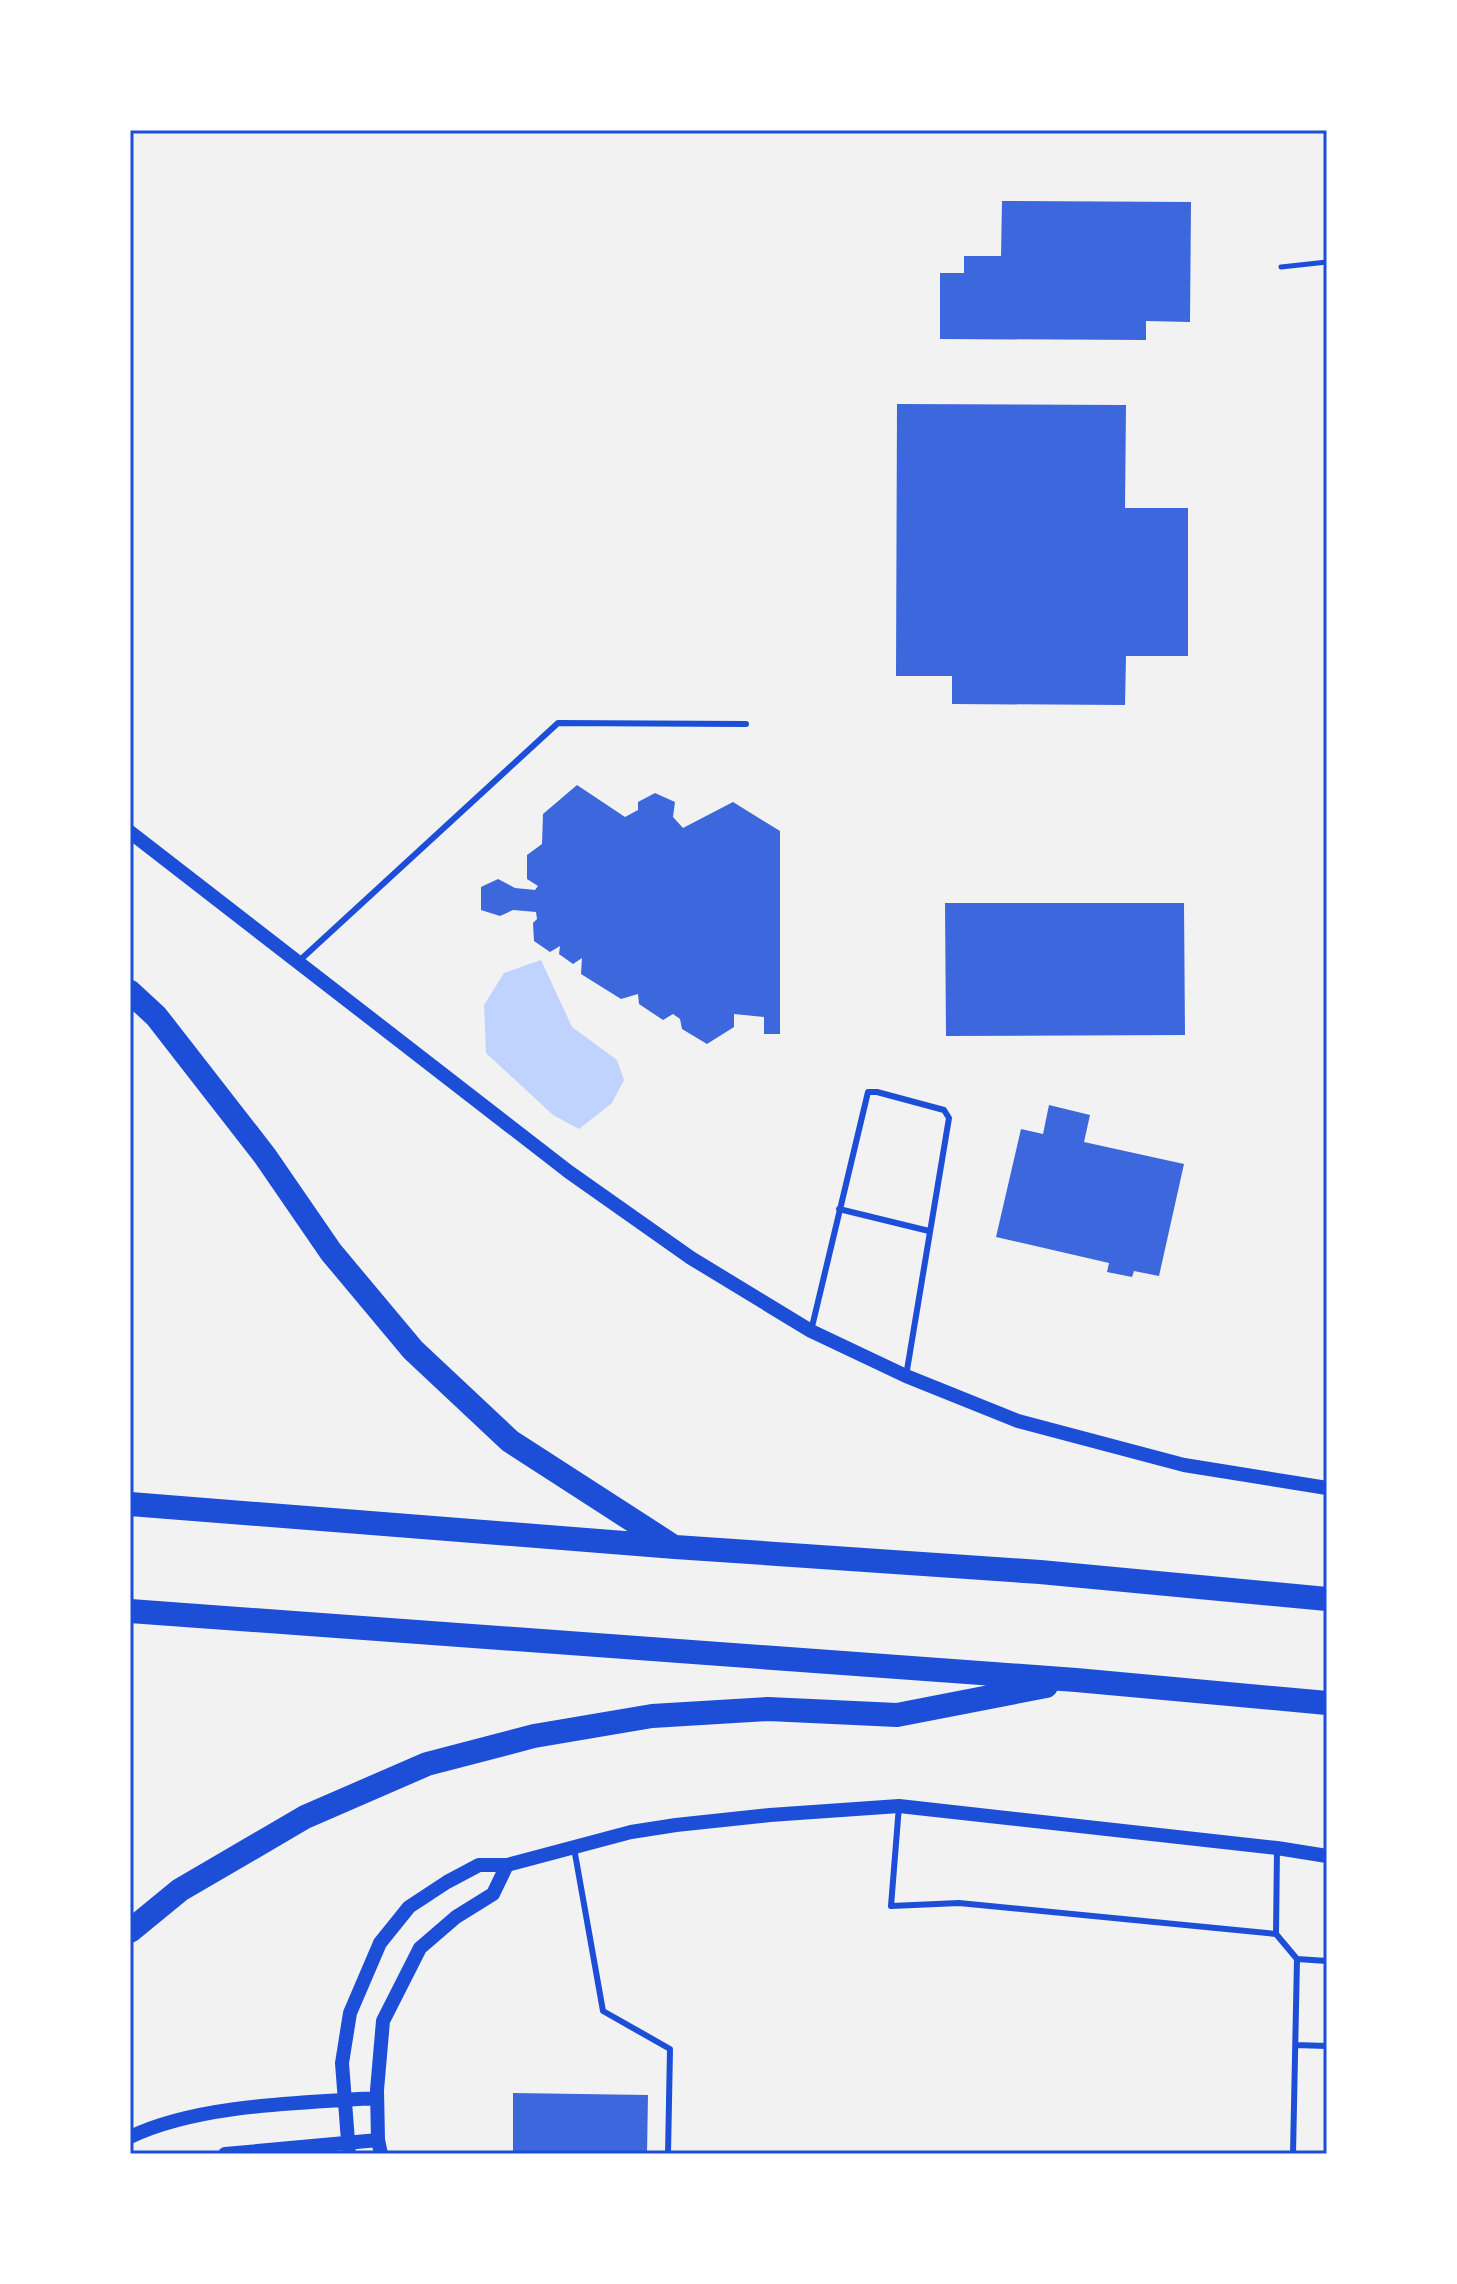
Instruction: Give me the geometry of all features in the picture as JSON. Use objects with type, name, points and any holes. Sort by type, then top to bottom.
[{"type":"highway","points":[[130,992],[156,1016],[265,1156],[331,1252],[413,1350],[510,1441],[675,1547]]},
{"type":"highway","points":[[130,1504],[1040,1572],[1327,1599]]},
{"type":"highway","points":[[130,1611],[1076,1680],[1327,1703]]},
{"type":"highway","points":[[130,1931],[180,1890],[305,1817],[427,1764],[534,1736],[652,1716],[768,1709],[897,1715],[1076,1680]]},
{"type":"street","points":[[130,832],[569,1172],[691,1258],[811,1331],[906,1376],[1018,1421],[1184,1465],[1327,1488]]},
{"type":"street","points":[[348,2149],[342,2063],[350,2013],[380,1943],[409,1907],[479,1865],[507,1865],[631,1832],[676,1825],[899,1806],[1327,1856]]},
{"type":"street","points":[[225,2154],[380,2147],[377,2098],[383,2021],[420,1948],[456,1917],[493,1894],[507,1865]]},
{"type":"street","points":[[130,2137],[149,2128],[232,2109],[377,2098]]},
{"type":"lane","points":[[298,962],[558,723],[746,724]]},
{"type":"lane","points":[[811,1331],[868,1092],[944,1110],[949,1118],[906,1376]]},
{"type":"lane","points":[[839,1209],[929,1231]]},
{"type":"lane","points":[[899,1806],[891,1906],[959,1903],[1276,1934]]},
{"type":"lane","points":[[574,1848],[603,2011],[670,2049],[668,2154]]},
{"type":"lane","points":[[1277,1848],[1276,1934],[1297,1959],[1293,2154]]},
{"type":"lane","points":[[1297,1959],[1327,1961]]},
{"type":"lane","points":[[1296,2045],[1327,2046]]},
{"type":"path","points":[[1281,267],[1327,262]]},
{"type":"water","points":[[541,960],[572,1027],[617,1060],[624,1080],[612,1103],[579,1129],[553,1115],[486,1053],[484,1005],[504,973]]},
{"type":"building","points":[[1002,201],[1191,202],[1190,322],[1146,321],[1146,340],[940,339],[940,273],[964,273],[964,256],[1001,256]]},
{"type":"building","points":[[897,404],[1126,405],[1125,508],[1188,508],[1188,656],[1126,656],[1125,705],[952,704],[952,676],[896,676]]},
{"type":"building","points":[[577,785],[625,817],[638,810],[638,802],[655,793],[675,802],[673,817],[683,828],[733,802],[780,831],[780,1034],[764,1034],[764,1017],[734,1014],[734,1027],[707,1044],[682,1029],[680,1019],[673,1014],[663,1020],[639,1004],[638,994],[621,999],[581,974],[582,958],[573,964],[559,954],[560,946],[550,952],[534,941],[536,912],[513,910],[500,916],[481,910],[481,887],[498,879],[515,888],[535,890],[538,886],[527,879],[527,855],[542,844],[543,814]]},
{"type":"building","points":[[945,903],[1184,903],[1185,1035],[946,1036]]},
{"type":"building","points":[[1049,1105],[1090,1115],[1084,1142],[1184,1164],[1159,1276],[1134,1271],[1132,1277],[1107,1272],[1109,1263],[996,1237],[1021,1129],[1043,1134]]},
{"type":"building","points":[[513,2093],[648,2095],[647,2154],[513,2154]]}]
